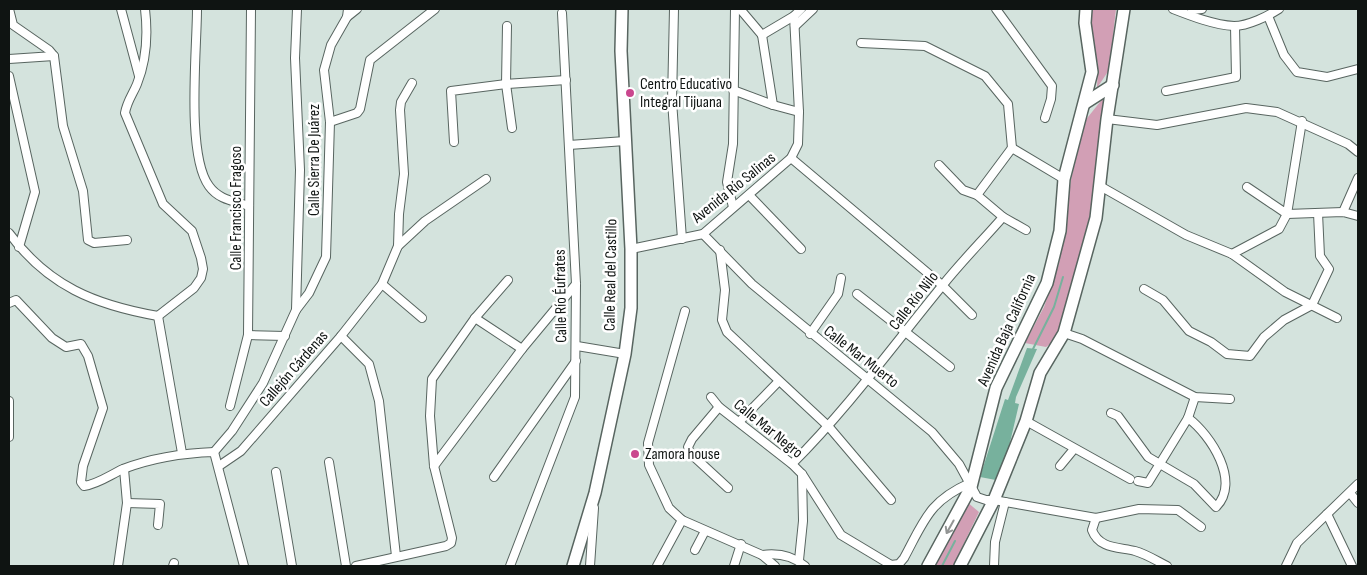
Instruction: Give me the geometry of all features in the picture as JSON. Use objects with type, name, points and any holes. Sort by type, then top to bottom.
[{"type":"street","points":[[9,9],[11,25],[50,50],[54,56],[63,126],[83,191],[86,236],[94,243],[127,240]]},
{"type":"street","points":[[121,9],[139,78]]},
{"type":"street","points":[[9,233],[19,247],[61,284],[118,309],[158,316],[194,288],[203,269],[192,231],[163,204],[125,113],[127,101],[139,78],[146,53],[147,27],[144,9]]},
{"type":"street","points":[[197,9],[195,125],[198,158],[208,185],[221,198],[249,206]]},
{"type":"street","name":"Calle Francisco Fragoso","points":[[230,406],[248,335],[251,9]]},
{"type":"street","points":[[12,301],[52,338],[66,347],[81,344],[88,356],[103,408],[83,466],[81,482],[84,486],[93,484],[124,469],[182,452],[214,452],[232,431],[263,383],[296,310],[300,170],[295,58],[298,9]]},
{"type":"street","points":[[348,13],[357,9]]},
{"type":"street","points":[[330,122],[357,114],[360,109],[370,60],[435,9]]},
{"type":"street","name":"Calle Real del Castillo","points":[[573,566],[595,493],[625,354],[631,308],[631,249],[621,51],[622,9]]},
{"type":"street","points":[[674,9],[672,101],[682,239]]},
{"type":"street","points":[[733,207],[727,182],[733,144],[735,9]]},
{"type":"street","points":[[740,9],[762,35],[773,106]]},
{"type":"street","points":[[762,35],[794,16],[801,9]]},
{"type":"street","points":[[796,26],[814,9]]},
{"type":"street","points":[[996,9],[1052,86],[1051,99],[1045,118]]},
{"type":"street","name":"Avenida Baja California","points":[[928,566],[970,485],[996,388],[1047,283],[1060,232],[1064,179],[1092,72],[1085,23],[1086,9]]},
{"type":"street","points":[[960,566],[994,500],[1026,421],[1040,373],[1064,333],[1096,218],[1107,119],[1124,9]]},
{"type":"street","points":[[1173,9],[1192,12],[1235,26],[1268,16],[1278,9]]},
{"type":"street","points":[[1192,12],[1202,9]]},
{"type":"street","name":"Calle Sierra De Juárez","points":[[296,310],[309,293],[326,257],[330,122],[324,70],[331,45],[348,13]]},
{"type":"street","name":"Calle Río Éufrates","points":[[510,566],[575,397],[577,346],[576,284],[562,13]]},
{"type":"street","name":"Avenida Río Salinas","points":[[631,249],[703,234],[791,158],[798,144],[799,112],[794,16]]},
{"type":"street","points":[[1268,16],[1284,56],[1297,72],[1327,77],[1358,69]]},
{"type":"street","points":[[507,26],[506,84],[512,128]]},
{"type":"street","points":[[1166,92],[1236,78],[1235,26]]},
{"type":"street","points":[[861,43],[925,46],[985,76],[1008,104],[1012,148],[977,195]]},
{"type":"street","points":[[9,59],[54,56]]},
{"type":"street","points":[[9,76],[35,192],[19,247]]},
{"type":"street","points":[[454,142],[451,91],[506,84],[566,80]]},
{"type":"street","points":[[398,246],[399,214],[404,174],[400,110],[401,102],[412,84]]},
{"type":"street","points":[[1085,103],[1113,85]]},
{"type":"street","points":[[733,90],[773,106],[799,112]]},
{"type":"street","points":[[1107,119],[1157,125],[1246,108],[1277,112],[1302,121],[1348,144],[1358,152]]},
{"type":"street","points":[[1232,254],[1278,229],[1287,214],[1302,121]]},
{"type":"street","points":[[569,145],[625,141]]},
{"type":"street","points":[[1012,148],[1064,179]]},
{"type":"street","points":[[791,158],[942,285],[972,315]]},
{"type":"street","points":[[939,166],[963,190],[977,195],[1003,217],[1026,230]]},
{"type":"street","points":[[1344,212],[1358,178]]},
{"type":"street","name":"Callejón Cárdenas","points":[[219,466],[241,451],[341,336],[382,284],[398,246],[425,220],[486,179]]},
{"type":"street","points":[[1100,186],[1186,235],[1232,254],[1285,292],[1337,318]]},
{"type":"street","points":[[1247,187],[1287,214],[1344,212],[1358,216]]},
{"type":"street","points":[[749,195],[801,249]]},
{"type":"street","points":[[1144,289],[1163,300],[1189,331],[1211,342],[1227,354],[1247,356],[1284,320],[1312,306],[1329,269],[1320,256],[1318,213]]},
{"type":"street","name":"Calle Río Nilo","points":[[792,464],[829,427],[906,334],[942,285],[1003,217]]},
{"type":"street","name":"Calle Mar Muerto","points":[[703,234],[752,284],[810,334],[932,432],[955,458],[976,497],[994,500]]},
{"type":"street","points":[[720,250],[725,290],[722,320],[723,326],[731,338],[829,427],[891,500]]},
{"type":"street","points":[[810,334],[838,294],[841,278]]},
{"type":"street","points":[[356,566],[446,546],[451,543],[452,538],[434,466],[430,416],[432,379],[475,318],[508,280]]},
{"type":"street","points":[[382,284],[422,318]]},
{"type":"street","points":[[434,466],[522,349],[576,284]]},
{"type":"street","points":[[857,294],[950,367]]},
{"type":"street","points":[[685,311],[647,454],[649,465],[669,508],[682,520],[705,531],[741,544],[762,555],[775,566]]},
{"type":"street","points":[[158,316],[182,452]]},
{"type":"street","points":[[475,318],[522,349]]},
{"type":"street","points":[[1064,333],[1082,339],[1195,396],[1230,399]]},
{"type":"street","points":[[248,335],[285,336]]},
{"type":"street","points":[[341,336],[369,364],[379,400],[396,556]]},
{"type":"street","points":[[577,346],[625,354]]},
{"type":"street","points":[[494,477],[576,361]]},
{"type":"street","points":[[739,422],[778,382]]},
{"type":"street","points":[[1026,421],[1130,479],[1148,483],[1188,418],[1195,396]]},
{"type":"street","name":"Calle Mar Negro","points":[[711,397],[720,407],[802,474],[841,535],[891,565],[899,564],[904,558],[932,507],[950,492],[970,485]]},
{"type":"street","points":[[9,401],[9,438]]},
{"type":"street","points":[[720,407],[692,439],[688,447],[690,453],[728,488]]},
{"type":"street","points":[[1110,413],[1118,416],[1148,457],[1194,484],[1216,507],[1222,500],[1225,471],[1212,445],[1197,424],[1188,418]]},
{"type":"street","points":[[1060,466],[1074,449]]},
{"type":"street","points":[[214,452],[244,566]]},
{"type":"street","points":[[329,462],[346,566]]},
{"type":"street","points":[[118,566],[127,503],[124,469]]},
{"type":"street","points":[[276,472],[292,566]]},
{"type":"street","points":[[798,560],[802,521],[802,474]]},
{"type":"street","points":[[1286,566],[1297,543],[1358,484]]},
{"type":"street","points":[[590,566],[595,493]]},
{"type":"street","points":[[1350,493],[1358,504]]},
{"type":"street","points":[[994,500],[1096,518],[1139,509],[1166,508],[1178,510],[1201,527]]},
{"type":"street","points":[[994,566],[995,542],[1006,502]]},
{"type":"street","points":[[127,503],[160,504],[158,525]]},
{"type":"street","points":[[1327,514],[1352,566]]},
{"type":"street","points":[[1096,518],[1092,530],[1098,540],[1110,547],[1137,552],[1167,566]]},
{"type":"street","points":[[658,566],[682,520]]},
{"type":"street","points":[[694,550],[705,531]]},
{"type":"street","points":[[734,566],[741,544]]},
{"type":"street","points":[[762,555],[774,553],[798,560],[805,566]]},
{"type":"shaded area","points":[[1091,9],[1116,9],[1109,70],[1097,88],[1098,64],[1093,45]]},
{"type":"shaded area","points":[[1104,97],[1090,224],[1055,340],[1046,347],[1025,343],[1044,307],[1059,264],[1071,180],[1084,122]]},
{"type":"shaded area","points":[[1027,348],[1037,349],[1016,397],[1015,403],[1019,404],[1001,481],[980,477],[1005,399],[1008,400]]},
{"type":"shaded area","points":[[967,502],[979,512],[953,566],[932,566]]},
{"type":"waterway","points":[[1033,349],[1054,307],[1063,277]]},
{"type":"waterway","points":[[942,566],[955,541]]},
{"type":"place","name":"Centro Educativo Integral Tijuana","points":[[630,93]]},
{"type":"place","name":"Zamora house","points":[[635,454]]}]
